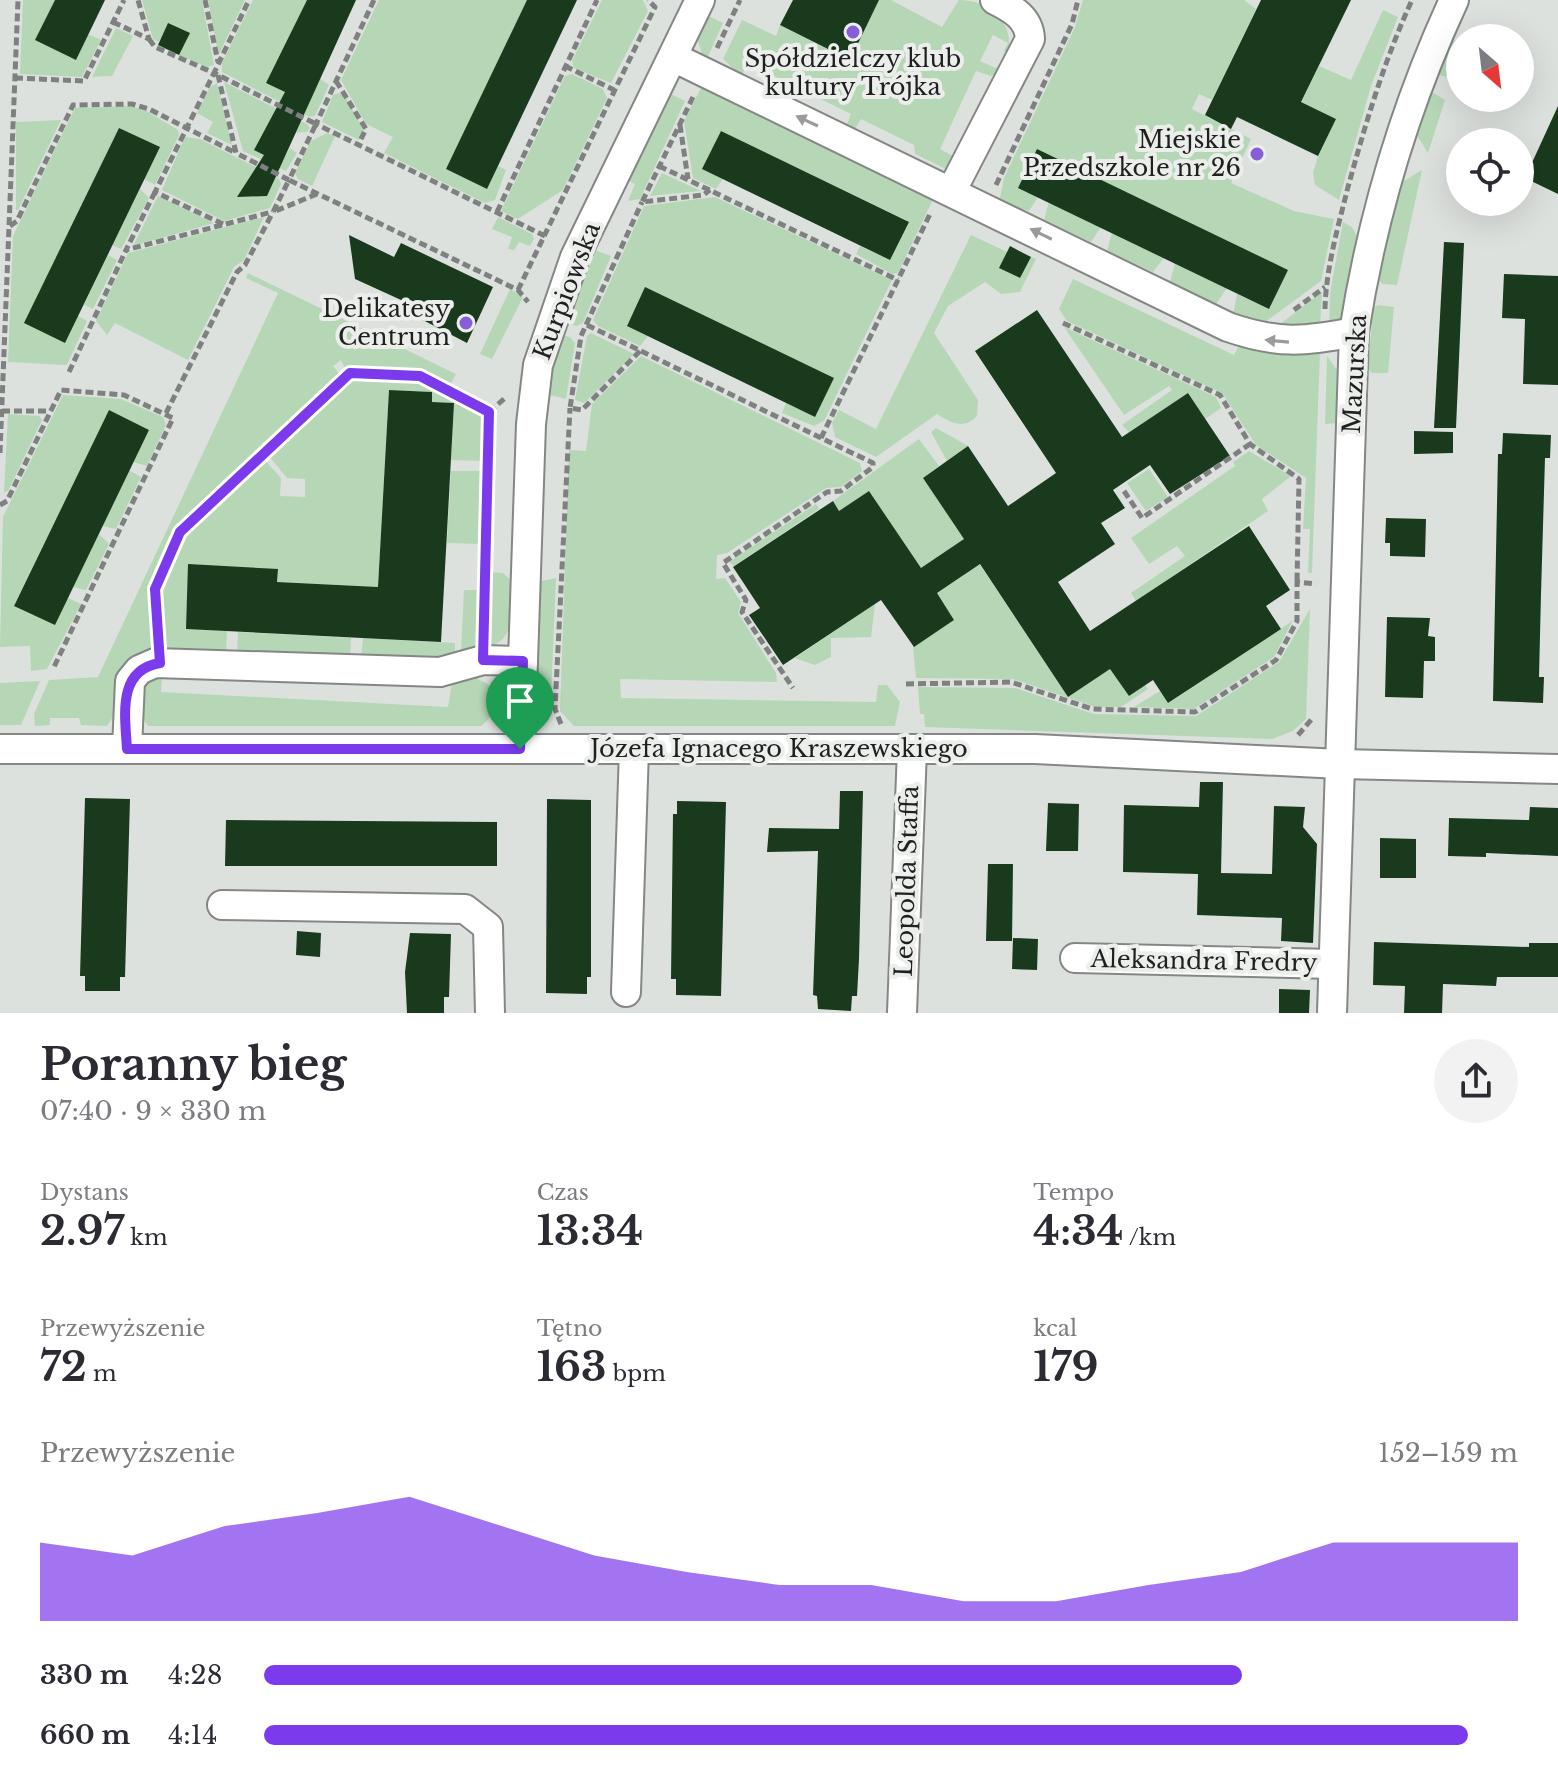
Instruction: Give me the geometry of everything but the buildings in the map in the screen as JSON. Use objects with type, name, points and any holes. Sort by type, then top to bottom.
[{"type":"street","name":"Kurpiowska","points":[[520,749],[531,424],[538,365],[575,257],[700,0]]},
{"type":"street","points":[[948,188],[1030,39],[1030,29],[1019,13],[995,0]]},
{"type":"street","name":"Mazurska","points":[[1332,1013],[1354,332],[1365,264],[1398,141],[1419,78],[1454,0]]},
{"type":"street","points":[[673,57],[948,188],[1228,327],[1263,339],[1309,341],[1354,332]]},
{"type":"street","points":[[127,749],[126,690],[139,670],[160,663],[440,672],[483,660],[523,661]]},
{"type":"street","name":"Józefa Ignacego Kraszewskiego","points":[[0,749],[1035,749],[1340,764],[1558,769]]},
{"type":"street","points":[[626,992],[634,749]]},
{"type":"street","name":"Leopolda Staffa","points":[[902,1013],[912,749]]},
{"type":"street","points":[[222,905],[465,909],[488,927],[490,1013]]},
{"type":"street","name":"Aleksandra Fredry","points":[[1075,958],[1333,964]]},
{"type":"path","points":[[0,453],[18,0]]},
{"type":"path","points":[[15,78],[84,81],[124,0]]},
{"type":"path","points":[[138,0],[149,39],[155,47],[545,236]]},
{"type":"path","points":[[205,0],[218,63]]},
{"type":"path","points":[[69,372],[186,128],[216,74],[218,63],[249,0]]},
{"type":"path","points":[[166,413],[237,272],[245,265],[273,212],[374,0]]},
{"type":"path","points":[[496,212],[597,0]]},
{"type":"path","points":[[648,0],[655,7]]},
{"type":"path","points":[[9,227],[17,221],[73,105],[132,104],[518,290],[658,0]]},
{"type":"path","points":[[569,731],[558,721],[555,707],[570,408],[581,336],[740,0]]},
{"type":"path","points":[[987,208],[1072,24],[1078,0]]},
{"type":"path","points":[[1289,314],[1325,287],[1377,81],[1412,0]]},
{"type":"path","points":[[113,22],[149,39]]},
{"type":"path","points":[[565,66],[614,90]]},
{"type":"path","points":[[216,74],[236,153]]},
{"type":"path","points":[[336,81],[366,129],[358,145]]},
{"type":"path","points":[[680,125],[688,179]]},
{"type":"path","points":[[659,166],[898,280]]},
{"type":"path","points":[[821,438],[898,280],[948,188]]},
{"type":"path","points":[[642,202],[703,195],[710,190]]},
{"type":"path","points":[[155,192],[223,224]]},
{"type":"path","points":[[126,250],[273,212],[317,194]]},
{"type":"path","points":[[906,684],[1011,682],[1092,709],[1195,712],[1276,660],[1297,621],[1299,479],[1250,444],[1220,395],[1063,323]]},
{"type":"path","points":[[587,325],[863,457],[873,467],[841,491],[827,492],[723,563],[746,600],[742,612],[793,688]]},
{"type":"path","points":[[570,408],[582,410],[640,351]]},
{"type":"path","points":[[160,663],[155,589],[180,532],[350,373],[420,376],[489,412],[483,660]]},
{"type":"path","points":[[0,505],[7,501],[61,390],[118,394],[173,418],[53,669]]},
{"type":"path","points":[[2,411],[50,411]]},
{"type":"path","points":[[1124,491],[1142,518],[1250,444]]},
{"type":"path","points":[[1297,582],[1316,584]]},
{"type":"path","points":[[1289,739],[1309,726],[1313,708]]},
{"type":"green space","points":[[23,0],[55,0],[36,40],[76,60],[88,34],[101,40],[82,77],[20,74]]},
{"type":"green space","points":[[142,0],[202,0],[214,65],[207,67],[179,55],[168,24],[159,42],[153,39]]},
{"type":"green space","points":[[208,0],[245,0],[219,54],[218,53]]},
{"type":"green space","points":[[253,0],[307,0],[266,83],[307,102],[319,78],[329,85],[315,116],[309,117],[222,72],[222,63]]},
{"type":"green space","points":[[379,0],[528,0],[446,169],[487,189],[498,166],[506,170],[495,200],[485,203],[384,153],[393,137],[366,124],[341,80]]},
{"type":"green space","points":[[602,0],[643,0],[648,11],[611,83],[574,68],[572,61]]},
{"type":"green space","points":[[879,0],[891,0],[942,27],[959,0],[970,1],[990,9],[1008,32],[1009,42],[1008,53],[1004,51],[1008,43],[993,35],[980,61],[996,68],[1003,61],[998,72],[991,76],[976,71],[940,149],[955,157],[946,169],[915,154],[914,145],[861,119],[854,131],[845,129],[851,114],[748,63],[741,76],[723,59],[742,20],[776,36],[780,25],[850,60]]},
{"type":"green space","points":[[1083,0],[1244,0],[1256,9],[1212,100],[1199,94],[1192,109],[1251,139],[1231,183],[1294,211],[1334,219],[1321,281],[1257,328],[1232,319],[1237,294],[1269,309],[1288,270],[1038,197],[1029,211],[999,203],[1004,178],[1075,27]]},
{"type":"green space","points":[[1383,10],[1398,17],[1371,86],[1339,200],[1315,185],[1313,173],[1336,119],[1301,102],[1319,66],[1351,80]]},
{"type":"green space","points":[[709,16],[723,23],[705,63],[696,36],[703,18]]},
{"type":"green space","points":[[116,28],[133,36],[112,76],[92,77]]},
{"type":"green space","points":[[1446,50],[1446,77],[1435,74]]},
{"type":"green space","points":[[572,74],[603,89],[607,98],[563,190],[518,219],[501,211],[565,76]]},
{"type":"green space","points":[[224,82],[310,128],[307,132],[292,133],[255,150],[282,163],[290,148],[297,153],[286,171],[243,151]]},
{"type":"green space","points":[[704,82],[936,193],[898,273],[892,274],[856,254],[860,246],[890,260],[908,221],[721,131],[703,169],[723,179],[716,189],[693,178],[684,121]]},
{"type":"green space","points":[[217,83],[232,145],[207,133],[213,122],[197,113],[210,87]]},
{"type":"green space","points":[[1427,89],[1445,100],[1428,153],[1416,134]]},
{"type":"green space","points":[[339,93],[345,96],[364,131],[359,140],[322,122],[333,95]]},
{"type":"green space","points":[[669,93],[685,101],[640,199],[628,201],[635,184],[627,180]]},
{"type":"green space","points":[[129,106],[145,110],[178,130],[179,135],[155,185],[144,179],[159,147],[119,128],[25,323],[65,343],[78,316],[87,321],[67,365],[8,362],[13,236],[75,108]]},
{"type":"green space","points":[[61,120],[18,210],[16,210],[16,122]]},
{"type":"green space","points":[[327,133],[335,136],[312,186],[298,179],[295,173],[311,141]]},
{"type":"green space","points":[[185,137],[200,139],[279,179],[281,184],[270,208],[224,221],[162,190]]},
{"type":"green space","points":[[1422,170],[1397,285],[1382,284],[1378,279],[1399,184]]},
{"type":"green space","points":[[662,173],[701,191],[650,196]]},
{"type":"green space","points":[[140,189],[149,198],[121,249],[112,245]]},
{"type":"green space","points":[[158,196],[214,223],[133,246]]},
{"type":"green space","points":[[715,197],[892,280],[824,421],[814,426],[782,413],[786,403],[815,417],[645,288],[627,325],[648,336],[640,346],[598,326],[593,320],[644,206]]},
{"type":"green space","points":[[1049,202],[1101,227],[1091,242],[1044,220]]},
{"type":"green space","points":[[264,217],[244,260],[234,267],[188,360],[115,323],[107,335],[96,321],[128,253]]},
{"type":"green space","points":[[498,217],[532,234],[534,239],[530,246],[519,242],[514,250],[508,249],[512,237],[492,229]]},
{"type":"green space","points":[[1343,222],[1352,227],[1358,238],[1347,312],[1341,321],[1329,328],[1330,293]]},
{"type":"green space","points":[[1112,233],[1164,258],[1153,272],[1107,251]]},
{"type":"green space","points":[[971,235],[1007,252],[1000,268],[1019,278],[1031,257],[1036,259],[1020,292],[1001,294],[985,282],[948,306],[934,333],[978,400],[977,416],[962,424],[937,414],[876,457],[835,437],[832,423],[839,410],[876,429]]},
{"type":"green space","points":[[592,249],[611,256],[583,323],[577,326],[564,322]]},
{"type":"green space","points":[[108,255],[117,260],[93,309],[84,305]]},
{"type":"green space","points":[[1175,263],[1227,288],[1216,304],[1170,282]]},
{"type":"green space","points":[[248,273],[456,374],[449,387],[419,373],[345,369],[341,360],[333,366],[340,375],[178,529],[152,588],[151,627],[156,651],[107,726],[81,725],[79,718],[50,718],[50,725],[35,726],[34,714],[49,680],[98,677],[278,293],[246,278]]},
{"type":"green space","points":[[1073,279],[1234,355],[1242,340],[1320,351],[1312,573],[1308,573],[1310,529],[1303,529],[1306,478],[1256,445],[1222,393],[1067,321],[1059,309]]},
{"type":"green space","points":[[510,289],[523,297],[492,359],[480,354]]},
{"type":"green space","points":[[1322,292],[1320,326],[1280,324]]},
{"type":"green space","points":[[1378,305],[1394,307],[1388,373],[1372,373],[1368,369],[1373,308]]},
{"type":"green space","points":[[1064,327],[1216,397],[1221,408],[1205,419],[1188,393],[1129,432],[1122,425],[1172,390],[1169,386],[1124,415]]},
{"type":"green space","points":[[591,333],[634,354],[584,403],[575,400],[587,336]]},
{"type":"green space","points":[[559,334],[570,337],[575,343],[566,399],[550,395],[548,390]]},
{"type":"green space","points":[[641,356],[860,463],[862,471],[841,487],[826,488],[727,553],[717,555],[716,579],[725,578],[741,602],[738,613],[776,673],[777,682],[620,679],[621,698],[876,702],[878,685],[887,685],[900,702],[895,726],[574,726],[560,711],[569,450],[586,451],[592,404]]},
{"type":"green space","points":[[1327,356],[1340,374],[1338,423],[1325,424]]},
{"type":"green space","points":[[354,375],[417,379],[486,413],[484,461],[451,460],[453,403],[432,402],[432,392],[389,390],[378,587],[277,582],[278,570],[186,629],[227,631],[226,652],[163,649],[159,616],[161,588],[169,563],[182,540],[199,519],[263,458],[281,478],[280,496],[305,497],[305,479],[287,478],[267,454]]},
{"type":"green space","points":[[63,395],[121,399],[163,417],[166,425],[147,466],[133,462],[149,430],[109,410],[14,605],[68,598],[81,604],[47,669],[31,671],[30,646],[0,647],[3,517]]},
{"type":"green space","points":[[8,414],[39,416],[42,420],[8,491],[4,492]]},
{"type":"green space","points":[[936,428],[968,446],[947,461],[931,432]]},
{"type":"green space","points":[[919,439],[939,466],[923,478],[964,539],[922,570],[869,491],[839,511],[833,501]]},
{"type":"green space","points":[[1249,451],[1291,476],[1262,499],[1268,511],[1136,601],[1131,593],[1185,556],[1177,546],[1149,564],[1131,538],[1235,466],[1233,462]]},
{"type":"green space","points":[[1149,469],[1168,497],[1146,511],[1127,483]]},
{"type":"green space","points":[[129,470],[141,477],[116,529],[102,526]]},
{"type":"green space","points":[[451,471],[483,471],[481,544],[447,543]]},
{"type":"green space","points":[[816,504],[819,509],[734,566],[729,562]]},
{"type":"green space","points":[[99,534],[109,544],[86,590],[73,587]]},
{"type":"green space","points":[[974,556],[1068,697],[1110,669],[1129,696],[1145,685],[1148,689],[1121,707],[1096,707],[1013,679],[916,678],[913,647],[954,620],[937,593],[963,576]]},
{"type":"green space","points":[[488,572],[503,573],[511,580],[511,620],[504,637],[487,647]]},
{"type":"green space","points":[[556,578],[551,697],[533,697],[537,582]]},
{"type":"green space","points":[[464,590],[479,590],[479,647],[461,651]]},
{"type":"green space","points":[[875,604],[871,637],[831,638],[831,657],[815,665],[795,658]]},
{"type":"green space","points":[[1310,609],[1306,719],[1293,731],[1272,739],[925,727],[924,714],[920,714],[918,687],[1015,688],[1094,714],[1196,716],[1279,662]]},
{"type":"green space","points":[[1293,620],[1274,657],[1194,709],[1134,707],[1160,691],[1169,703],[1210,676],[1193,651],[1281,629]]},
{"type":"green space","points":[[238,632],[351,638],[350,659],[237,653]]},
{"type":"green space","points":[[363,638],[455,643],[455,655],[437,663],[361,659]]},
{"type":"green space","points":[[479,670],[478,679],[492,689],[497,701],[493,713],[481,726],[148,726],[140,708],[148,678],[162,677],[161,692],[448,707],[452,683]]},
{"type":"green space","points":[[40,681],[21,725],[0,725],[0,683]]},
{"type":"place","name":"Spółdzielczy klub kultury Trójka","points":[[853,32]]},
{"type":"place","name":"Miejskie Przedszkole nr 26","points":[[1257,154]]},
{"type":"place","name":"Delikatesy Centrum","points":[[466,323]]},
{"type":"route","points":[[350,373],[420,376],[489,412],[483,660],[523,661],[520,749],[127,749],[126,690],[139,670],[160,663],[155,625],[155,589],[180,532],[350,373]]}]
